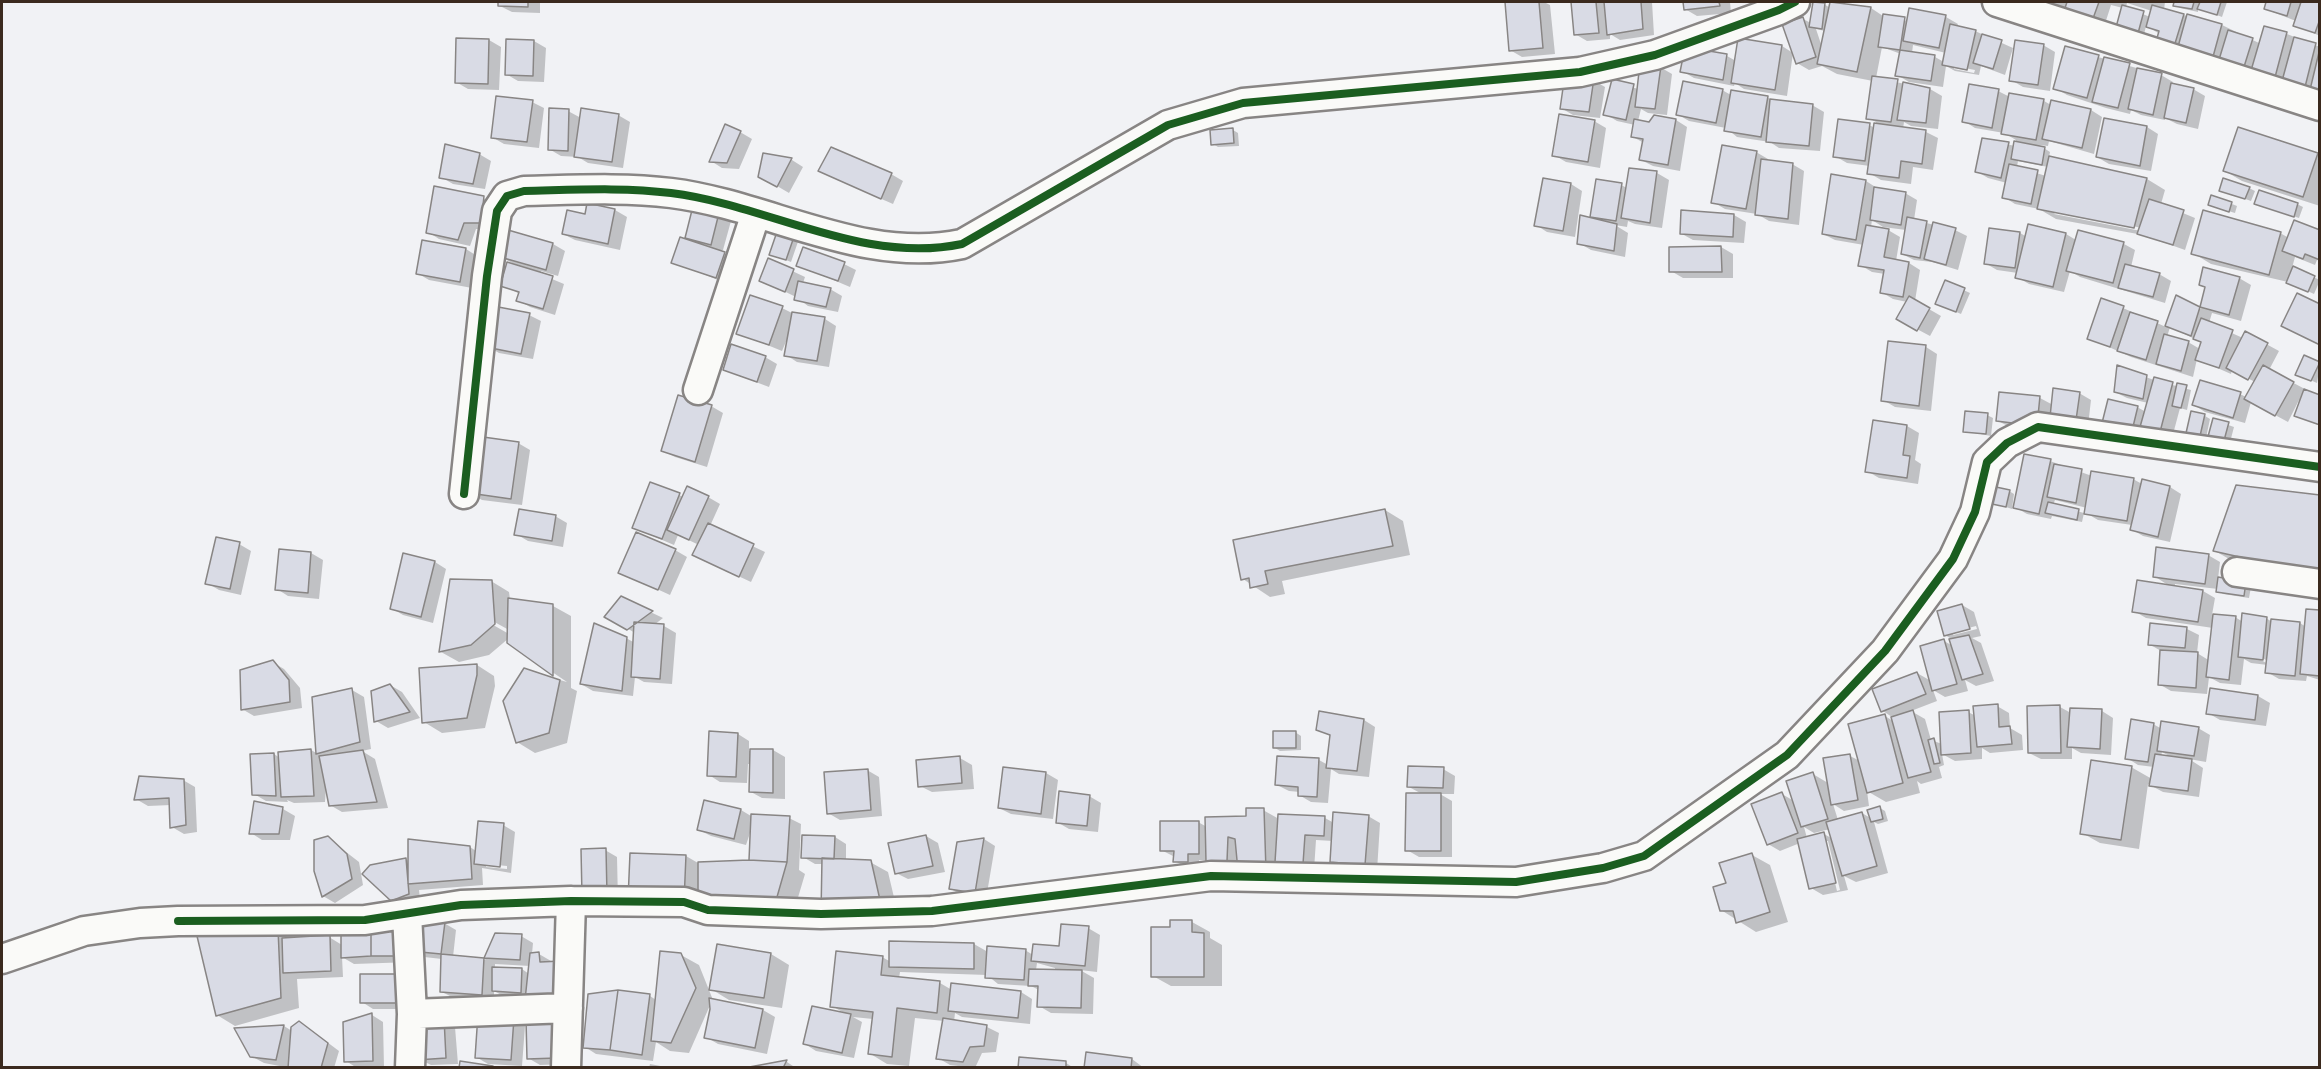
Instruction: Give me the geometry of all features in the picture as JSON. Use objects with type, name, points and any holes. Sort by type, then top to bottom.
[{"type":"street","points":[[464,494],[487,276],[497,211],[507,196],[524,190],[671,193],[756,213],[855,241],[910,249],[935,250],[962,244],[1168,125],[1243,103],[1580,72],[1654,55],[1779,10],[1794,2]]},
{"type":"street","points":[[1997,2],[2319,106]]},
{"type":"street","points":[[698,390],[756,213]]},
{"type":"street","points":[[2,959],[84,931],[140,923],[364,920],[461,905],[571,901],[684,902],[708,910],[821,914],[932,911],[1211,876],[1516,882],[1603,868],[1644,856],[1787,755],[1885,651],[1953,559],[1975,512],[1987,462],[2007,443],[2022,434],[2038,427],[2319,467]]},
{"type":"street","points":[[2237,572],[2319,584]]},
{"type":"street","points":[[566,1068],[571,901]]},
{"type":"street","points":[[407,914],[412,1014],[410,1068]]},
{"type":"street","points":[[412,1014],[568,1008]]},
{"type":"building","points":[[498,2],[528,2],[528,7],[498,6]]},
{"type":"building","points":[[1505,2],[1539,2],[1543,48],[1509,51]]},
{"type":"building","points":[[1571,2],[1596,2],[1599,33],[1574,35]]},
{"type":"building","points":[[1604,2],[1641,2],[1643,29],[1607,35]]},
{"type":"building","points":[[1683,2],[1719,2],[1720,6],[1684,10]]},
{"type":"building","points":[[1813,2],[1825,3],[1822,29],[1809,27]]},
{"type":"building","points":[[1830,2],[1871,7],[1857,72],[1817,64]]},
{"type":"building","points":[[2067,2],[2099,2],[2091,24],[2063,14]]},
{"type":"building","points":[[2174,2],[2194,2],[2192,9],[2173,6]]},
{"type":"building","points":[[2200,2],[2221,2],[2217,15],[2197,9]]},
{"type":"building","points":[[2266,2],[2291,2],[2287,16],[2264,9]]},
{"type":"building","points":[[2301,2],[2320,2],[2320,19],[2315,33],[2293,26]]},
{"type":"building","points":[[2122,5],[2144,11],[2137,37],[2115,31]]},
{"type":"building","points":[[2152,5],[2184,14],[2173,50],[2155,45],[2159,31],[2146,27]]},
{"type":"building","points":[[1909,8],[1946,15],[1939,48],[1903,41]]},
{"type":"building","points":[[1883,14],[1905,17],[1900,50],[1878,47]]},
{"type":"building","points":[[2187,14],[2222,24],[2211,64],[2176,54]]},
{"type":"building","points":[[1803,17],[1816,57],[1796,64],[1782,24]]},
{"type":"building","points":[[1950,24],[1976,30],[1967,70],[1942,65]]},
{"type":"building","points":[[2264,26],[2287,32],[2274,81],[2250,74]]},
{"type":"building","points":[[2228,30],[2253,38],[2243,70],[2218,63]]},
{"type":"building","points":[[1982,34],[2002,40],[1993,69],[1973,63]]},
{"type":"building","points":[[2294,37],[2316,43],[2305,87],[2282,81]]},
{"type":"building","points":[[456,38],[489,39],[488,84],[455,83]]},
{"type":"building","points":[[1738,38],[1782,45],[1775,90],[1731,83]]},
{"type":"building","points":[[506,39],[534,40],[533,76],[505,75]]},
{"type":"building","points":[[2015,40],[2044,44],[2038,85],[2009,81]]},
{"type":"building","points":[[2065,46],[2099,55],[2087,98],[2053,89]]},
{"type":"building","points":[[1685,47],[1727,54],[1723,80],[1680,72]]},
{"type":"building","points":[[2320,48],[2320,96],[2309,94]]},
{"type":"building","points":[[1900,50],[1935,55],[1931,81],[1895,76]]},
{"type":"building","points":[[2104,57],[2130,63],[2118,108],[2092,102]]},
{"type":"building","points":[[1640,63],[1661,66],[1655,109],[1635,107]]},
{"type":"building","points":[[2137,68],[2162,73],[2153,115],[2128,109]]},
{"type":"building","points":[[1565,74],[1594,78],[1589,112],[1560,109]]},
{"type":"building","points":[[1872,76],[1898,79],[1891,122],[1866,119]]},
{"type":"building","points":[[1612,79],[1634,84],[1626,120],[1603,115]]},
{"type":"building","points":[[1683,81],[1723,89],[1716,123],[1676,115]]},
{"type":"building","points":[[1903,82],[1930,88],[1926,123],[1897,120]]},
{"type":"building","points":[[2171,83],[2194,88],[2186,123],[2164,118]]},
{"type":"building","points":[[1969,84],[1999,89],[1992,128],[1962,122]]},
{"type":"building","points":[[1731,90],[1768,96],[1761,137],[1724,131]]},
{"type":"building","points":[[2009,93],[2044,99],[2036,140],[2001,134]]},
{"type":"building","points":[[496,96],[533,100],[527,142],[491,138]]},
{"type":"building","points":[[1770,99],[1813,104],[1809,146],[1766,142]]},
{"type":"building","points":[[2051,100],[2091,109],[2082,148],[2042,139]]},
{"type":"building","points":[[549,108],[569,109],[568,151],[548,150]]},
{"type":"building","points":[[581,108],[619,114],[612,162],[574,157]]},
{"type":"building","points":[[1559,114],[1595,120],[1588,162],[1552,156]]},
{"type":"building","points":[[1654,115],[1676,119],[1668,165],[1639,160],[1643,139],[1631,137],[1634,119],[1649,122]]},
{"type":"building","points":[[2104,118],[2147,126],[2140,166],[2096,157]]},
{"type":"building","points":[[1838,119],[1870,123],[1865,161],[1833,157]]},
{"type":"building","points":[[1874,123],[1926,130],[1922,164],[1901,161],[1899,178],[1867,174]]},
{"type":"building","points":[[725,124],[741,131],[727,163],[709,162]]},
{"type":"building","points":[[2238,127],[2318,153],[2303,197],[2223,171]]},
{"type":"building","points":[[1233,128],[1234,143],[1211,145],[1210,130]]},
{"type":"building","points":[[1982,138],[2009,142],[2001,178],[1975,172]]},
{"type":"building","points":[[2014,141],[2045,147],[2042,165],[2011,159]]},
{"type":"building","points":[[445,144],[480,153],[473,184],[439,178]]},
{"type":"building","points":[[1722,145],[1757,151],[1746,209],[1711,203]]},
{"type":"building","points":[[831,147],[892,173],[881,199],[818,171]]},
{"type":"building","points":[[763,153],[792,158],[777,187],[758,177]]},
{"type":"building","points":[[2049,156],[2147,178],[2134,228],[2037,209]]},
{"type":"building","points":[[1761,159],[1793,163],[1788,219],[1755,215]]},
{"type":"building","points":[[2009,164],[2038,170],[2031,204],[2002,198]]},
{"type":"building","points":[[1629,168],[1657,171],[1650,223],[1621,218]]},
{"type":"building","points":[[1831,174],[1866,180],[1856,240],[1822,234]]},
{"type":"building","points":[[1543,178],[1571,183],[1563,231],[1534,226]]},
{"type":"building","points":[[2223,178],[2250,187],[2245,199],[2219,191]]},
{"type":"building","points":[[1596,179],[1622,183],[1616,221],[1590,217]]},
{"type":"building","points":[[434,186],[484,196],[481,223],[464,223],[458,240],[426,233]]},
{"type":"building","points":[[1874,187],[1906,192],[1901,225],[1870,220]]},
{"type":"building","points":[[2259,190],[2298,203],[2294,217],[2254,204]]},
{"type":"building","points":[[2211,195],[2232,202],[2229,212],[2208,205]]},
{"type":"building","points":[[2149,199],[2184,210],[2173,245],[2137,234]]},
{"type":"building","points":[[587,203],[615,209],[608,244],[562,234],[567,210],[585,214]]},
{"type":"building","points":[[693,206],[719,213],[711,245],[685,238]]},
{"type":"building","points":[[1681,210],[1734,214],[1733,237],[1680,234]]},
{"type":"building","points":[[2203,210],[2281,232],[2269,275],[2191,254]]},
{"type":"building","points":[[1580,215],[1617,224],[1614,251],[1577,244]]},
{"type":"building","points":[[1907,217],[1927,221],[1920,258],[1901,254]]},
{"type":"building","points":[[2294,220],[2320,230],[2320,260],[2305,254],[2303,259],[2282,251]]},
{"type":"building","points":[[1933,222],[1956,228],[1946,265],[1924,259]]},
{"type":"building","points":[[780,223],[797,228],[786,260],[769,255]]},
{"type":"building","points":[[2028,224],[2066,233],[2053,287],[2015,278]]},
{"type":"building","points":[[1866,225],[1889,229],[1884,257],[1909,262],[1903,297],[1880,293],[1884,270],[1858,266]]},
{"type":"building","points":[[1989,228],[2020,232],[2015,268],[1984,264]]},
{"type":"building","points":[[508,230],[553,243],[546,270],[500,257]]},
{"type":"building","points":[[2078,230],[2124,242],[2113,283],[2066,271]]},
{"type":"building","points":[[680,237],[725,252],[716,278],[671,263]]},
{"type":"building","points":[[422,240],[466,248],[460,282],[416,274]]},
{"type":"building","points":[[1721,246],[1722,272],[1669,272],[1669,247]]},
{"type":"building","points":[[803,247],[845,262],[838,281],[796,266]]},
{"type":"building","points":[[768,258],[794,269],[785,292],[759,281]]},
{"type":"building","points":[[507,262],[553,276],[543,309],[516,301],[519,292],[500,286]]},
{"type":"building","points":[[2125,264],[2160,273],[2153,297],[2118,288]]},
{"type":"building","points":[[2293,266],[2315,276],[2308,292],[2286,283]]},
{"type":"building","points":[[2203,267],[2240,277],[2229,315],[2200,307],[2205,287],[2199,285]]},
{"type":"building","points":[[1945,280],[1965,288],[1956,312],[1935,304]]},
{"type":"building","points":[[798,281],[831,288],[826,307],[794,300]]},
{"type":"building","points":[[2297,293],[2320,304],[2320,345],[2281,326]]},
{"type":"building","points":[[750,295],[783,306],[769,345],[736,334]]},
{"type":"building","points":[[2176,295],[2200,307],[2191,336],[2165,326]]},
{"type":"building","points":[[1909,296],[1930,308],[1917,331],[1896,319]]},
{"type":"building","points":[[2101,298],[2124,306],[2110,347],[2087,339]]},
{"type":"building","points":[[493,306],[530,313],[521,354],[486,347]]},
{"type":"building","points":[[792,312],[825,317],[817,361],[784,356]]},
{"type":"building","points":[[2130,312],[2158,321],[2146,360],[2117,351]]},
{"type":"building","points":[[2201,318],[2233,330],[2219,368],[2195,360],[2201,342],[2193,339]]},
{"type":"building","points":[[2245,331],[2268,343],[2248,380],[2226,368]]},
{"type":"building","points":[[2164,334],[2189,341],[2181,371],[2156,364]]},
{"type":"building","points":[[1888,341],[1926,345],[1919,406],[1881,401]]},
{"type":"building","points":[[731,344],[766,356],[757,382],[723,370]]},
{"type":"building","points":[[2304,355],[2320,362],[2311,381],[2295,375]]},
{"type":"building","points":[[2117,365],[2147,375],[2143,399],[2114,392]]},
{"type":"building","points":[[2263,365],[2294,382],[2275,416],[2244,399]]},
{"type":"building","points":[[2154,377],[2173,382],[2160,432],[2140,427]]},
{"type":"building","points":[[2200,380],[2241,392],[2233,418],[2192,405]]},
{"type":"building","points":[[2177,383],[2187,385],[2181,408],[2172,406]]},
{"type":"building","points":[[2053,388],[2080,392],[2076,420],[2050,417]]},
{"type":"building","points":[[2304,389],[2320,395],[2320,425],[2294,416]]},
{"type":"building","points":[[1999,392],[2040,396],[2037,426],[1996,421]]},
{"type":"building","points":[[678,395],[712,405],[695,462],[661,451]]},
{"type":"building","points":[[2108,399],[2138,406],[2131,435],[2101,427]]},
{"type":"building","points":[[1965,411],[1988,413],[1986,434],[1963,432]]},
{"type":"building","points":[[2191,411],[2205,414],[2198,445],[2184,442]]},
{"type":"building","points":[[2213,418],[2229,422],[2222,448],[2206,444]]},
{"type":"building","points":[[1873,420],[1907,425],[1903,455],[1910,456],[1907,478],[1865,472]]},
{"type":"building","points":[[476,436],[519,442],[511,499],[469,493]]},
{"type":"building","points":[[2024,454],[2051,459],[2039,514],[2013,508]]},
{"type":"building","points":[[2054,464],[2082,469],[2076,503],[2047,497]]},
{"type":"building","points":[[2091,471],[2134,478],[2127,521],[2084,514]]},
{"type":"building","points":[[2142,479],[2170,486],[2158,537],[2130,530]]},
{"type":"building","points":[[650,482],[680,493],[662,539],[632,528]]},
{"type":"building","points":[[2236,485],[2320,495],[2320,575],[2213,551]]},
{"type":"building","points":[[687,486],[709,496],[689,540],[667,530]]},
{"type":"building","points":[[1996,487],[2010,490],[2006,507],[1992,504]]},
{"type":"building","points":[[2048,502],[2079,509],[2077,520],[2045,513]]},
{"type":"building","points":[[519,509],[556,515],[552,541],[514,535]]},
{"type":"building","points":[[1385,509],[1393,546],[1265,571],[1268,584],[1250,588],[1249,578],[1241,580],[1233,540]]},
{"type":"building","points":[[708,523],[754,544],[739,577],[692,555]]},
{"type":"building","points":[[636,532],[676,549],[658,590],[618,573]]},
{"type":"building","points":[[216,537],[240,542],[230,589],[205,584]]},
{"type":"building","points":[[2156,547],[2209,554],[2205,584],[2153,577]]},
{"type":"building","points":[[279,549],[311,552],[308,593],[275,590]]},
{"type":"building","points":[[403,553],[435,561],[421,617],[390,609]]},
{"type":"building","points":[[2218,577],[2246,582],[2244,596],[2216,592]]},
{"type":"building","points":[[450,579],[492,580],[495,624],[471,645],[439,652]]},
{"type":"building","points":[[2137,580],[2203,590],[2198,622],[2132,612]]},
{"type":"building","points":[[621,596],[653,611],[627,630],[604,617]]},
{"type":"building","points":[[508,598],[553,604],[553,676],[507,643]]},
{"type":"building","points":[[1962,604],[1970,629],[1944,636],[1937,611]]},
{"type":"building","points":[[2306,609],[2320,610],[2320,676],[2300,674]]},
{"type":"building","points":[[2242,613],[2267,617],[2263,660],[2238,657]]},
{"type":"building","points":[[2213,614],[2236,616],[2229,680],[2206,677]]},
{"type":"building","points":[[2271,619],[2300,622],[2295,676],[2265,673]]},
{"type":"building","points":[[634,622],[664,624],[660,679],[631,677]]},
{"type":"building","points":[[594,623],[627,637],[622,691],[580,684]]},
{"type":"building","points":[[2150,623],[2187,627],[2185,648],[2148,645]]},
{"type":"building","points":[[1969,635],[1983,674],[1962,680],[1949,639]]},
{"type":"building","points":[[1944,639],[1957,684],[1932,691],[1920,646]]},
{"type":"building","points":[[2160,650],[2198,652],[2196,688],[2158,685]]},
{"type":"building","points":[[273,660],[289,680],[290,702],[241,710],[240,670]]},
{"type":"building","points":[[477,664],[477,675],[467,718],[422,723],[419,668]]},
{"type":"building","points":[[524,668],[560,680],[549,733],[516,743],[503,701]]},
{"type":"building","points":[[1917,672],[1926,694],[1881,712],[1872,689]]},
{"type":"building","points":[[390,684],[410,712],[374,722],[371,691]]},
{"type":"building","points":[[352,688],[360,742],[316,754],[312,697]]},
{"type":"building","points":[[2210,688],[2258,695],[2255,720],[2206,714]]},
{"type":"building","points":[[1998,704],[1999,727],[2010,726],[2012,744],[1977,747],[1973,706]]},
{"type":"building","points":[[2060,705],[2061,753],[2028,753],[2027,706]]},
{"type":"building","points":[[2070,708],[2102,709],[2100,749],[2067,747]]},
{"type":"building","points":[[1913,710],[1931,772],[1908,778],[1891,717]]},
{"type":"building","points":[[1969,710],[1971,753],[1941,755],[1939,712]]},
{"type":"building","points":[[1319,711],[1364,719],[1357,771],[1326,768],[1330,735],[1316,730]]},
{"type":"building","points":[[1885,714],[1903,783],[1867,793],[1848,724]]},
{"type":"building","points":[[2131,719],[2154,723],[2148,762],[2125,759]]},
{"type":"building","points":[[2161,721],[2199,727],[2194,756],[2157,751]]},
{"type":"building","points":[[709,731],[738,733],[736,777],[707,776]]},
{"type":"building","points":[[1273,731],[1296,731],[1296,748],[1273,748]]},
{"type":"building","points":[[1934,738],[1940,763],[1934,764],[1928,740]]},
{"type":"building","points":[[311,749],[314,796],[281,797],[278,752]]},
{"type":"building","points":[[750,749],[773,749],[773,793],[749,792]]},
{"type":"building","points":[[363,750],[377,802],[329,806],[319,756]]},
{"type":"building","points":[[274,753],[276,796],[252,795],[250,754]]},
{"type":"building","points":[[1850,754],[1858,800],[1831,805],[1823,758]]},
{"type":"building","points":[[2155,754],[2192,759],[2188,791],[2149,786]]},
{"type":"building","points":[[960,756],[962,783],[918,787],[916,760]]},
{"type":"building","points":[[1277,756],[1319,758],[1317,797],[1298,796],[1298,787],[1275,785]]},
{"type":"building","points":[[2091,760],[2132,766],[2121,840],[2080,834]]},
{"type":"building","points":[[1408,766],[1444,767],[1443,788],[1407,787]]},
{"type":"building","points":[[1003,767],[1046,772],[1041,814],[998,808]]},
{"type":"building","points":[[868,769],[871,810],[827,814],[824,772]]},
{"type":"building","points":[[1813,772],[1828,819],[1801,827],[1786,781]]},
{"type":"building","points":[[139,776],[184,779],[186,825],[170,828],[169,798],[134,800]]},
{"type":"building","points":[[1059,791],[1090,795],[1087,826],[1056,823]]},
{"type":"building","points":[[1782,792],[1798,833],[1767,845],[1751,804]]},
{"type":"building","points":[[1406,793],[1441,793],[1441,851],[1405,851]]},
{"type":"building","points":[[704,800],[741,809],[734,839],[697,830]]},
{"type":"building","points":[[254,801],[283,807],[279,834],[249,834]]},
{"type":"building","points":[[1880,806],[1883,819],[1871,822],[1867,810]]},
{"type":"building","points":[[1246,808],[1264,808],[1266,871],[1238,871],[1235,839],[1228,837],[1227,861],[1206,862],[1205,817],[1246,816]]},
{"type":"building","points":[[1333,812],[1369,815],[1365,865],[1330,862]]},
{"type":"building","points":[[1862,812],[1877,866],[1842,876],[1826,822]]},
{"type":"building","points":[[751,814],[790,816],[787,862],[749,860]]},
{"type":"building","points":[[1278,814],[1325,816],[1324,836],[1305,835],[1303,864],[1275,862]]},
{"type":"building","points":[[478,821],[504,823],[500,867],[474,864]]},
{"type":"building","points":[[1160,821],[1199,821],[1199,854],[1188,854],[1188,862],[1173,862],[1174,851],[1160,851]]},
{"type":"building","points":[[1824,832],[1836,883],[1809,889],[1797,839]]},
{"type":"building","points":[[802,835],[835,836],[834,859],[801,858]]},
{"type":"building","points":[[926,835],[933,866],[895,874],[888,843]]},
{"type":"building","points":[[328,836],[347,854],[352,879],[322,897],[314,871],[314,840]]},
{"type":"building","points":[[984,838],[975,893],[949,889],[957,842]]},
{"type":"building","points":[[408,839],[470,846],[472,879],[408,884]]},
{"type":"building","points":[[606,848],[607,895],[582,896],[581,849]]},
{"type":"building","points":[[630,853],[686,855],[684,902],[628,900]]},
{"type":"building","points":[[1752,853],[1770,912],[1736,923],[1733,911],[1720,911],[1713,887],[1726,883],[1719,863]]},
{"type":"building","points":[[406,858],[409,894],[391,901],[362,874],[370,865]]},
{"type":"building","points":[[822,858],[871,860],[880,900],[821,914]]},
{"type":"building","points":[[749,860],[787,862],[773,911],[698,892],[698,862]]},
{"type":"building","points":[[414,918],[445,922],[441,954],[410,951]]},
{"type":"building","points":[[1170,920],[1192,920],[1192,932],[1204,933],[1204,977],[1151,977],[1151,927],[1170,927]]},
{"type":"building","points":[[341,922],[371,924],[371,956],[341,958]]},
{"type":"building","points":[[400,923],[400,956],[371,956],[371,924]]},
{"type":"building","points":[[1061,924],[1089,926],[1085,966],[1031,961],[1033,944],[1059,946]]},
{"type":"building","points":[[278,929],[281,998],[216,1016],[197,936]]},
{"type":"building","points":[[495,933],[522,934],[520,960],[484,958]]},
{"type":"building","points":[[330,935],[331,971],[283,973],[282,938]]},
{"type":"building","points":[[889,941],[974,943],[974,969],[889,967]]},
{"type":"building","points":[[717,944],[771,953],[764,998],[709,990]]},
{"type":"building","points":[[987,946],[1026,949],[1024,980],[985,978]]},
{"type":"building","points":[[660,951],[681,953],[696,988],[671,1043],[651,1041]]},
{"type":"building","points":[[836,951],[883,956],[881,975],[940,981],[937,1013],[897,1008],[892,1057],[868,1054],[873,1012],[830,1007]]},
{"type":"building","points":[[539,952],[540,962],[561,961],[560,1001],[525,1000],[530,953]]},
{"type":"building","points":[[441,954],[484,958],[482,995],[440,992]]},
{"type":"building","points":[[492,967],[522,968],[521,993],[492,991]]},
{"type":"building","points":[[1029,969],[1082,970],[1081,1008],[1037,1007],[1038,986],[1028,986]]},
{"type":"building","points":[[360,974],[399,974],[399,1003],[360,1003]]},
{"type":"building","points":[[951,983],[1021,991],[1018,1018],[948,1011]]},
{"type":"building","points":[[618,990],[610,1050],[583,1048],[588,994]]},
{"type":"building","points":[[618,990],[650,994],[642,1055],[610,1050]]},
{"type":"building","points":[[709,998],[763,1009],[755,1048],[704,1038],[710,1009]]},
{"type":"building","points":[[812,1006],[851,1014],[842,1053],[803,1044]]},
{"type":"building","points":[[372,1013],[373,1061],[344,1062],[343,1022]]},
{"type":"building","points":[[478,1014],[514,1018],[511,1060],[475,1058]]},
{"type":"building","points":[[444,1018],[446,1058],[417,1060],[415,1020]]},
{"type":"building","points":[[943,1018],[987,1025],[984,1046],[970,1047],[963,1062],[936,1059]]},
{"type":"building","points":[[526,1020],[556,1020],[557,1058],[527,1059]]},
{"type":"building","points":[[299,1021],[328,1043],[321,1068],[288,1068],[291,1027]]},
{"type":"building","points":[[284,1025],[276,1060],[250,1057],[234,1028]]},
{"type":"building","points":[[1086,1052],[1132,1058],[1131,1068],[1084,1068]]},
{"type":"building","points":[[1019,1057],[1066,1061],[1066,1068],[1018,1068]]},
{"type":"building","points":[[787,1060],[783,1068],[744,1068]]},
{"type":"building","points":[[460,1061],[493,1066],[493,1068],[459,1068]]},
{"type":"cycle path","points":[[464,494],[487,276],[497,211],[507,196],[524,191],[635,190],[671,193],[707,199],[816,231],[888,247],[925,248],[962,244],[1168,125],[1243,103],[1580,72],[1655,55],[1779,10],[1795,2]]},
{"type":"cycle path","points":[[178,921],[365,920],[461,905],[571,901],[684,902],[708,910],[821,914],[932,911],[1211,876],[1516,882],[1603,868],[1644,856],[1787,755],[1885,651],[1953,559],[1975,512],[1987,462],[2007,443],[2038,427],[2320,467]]}]
